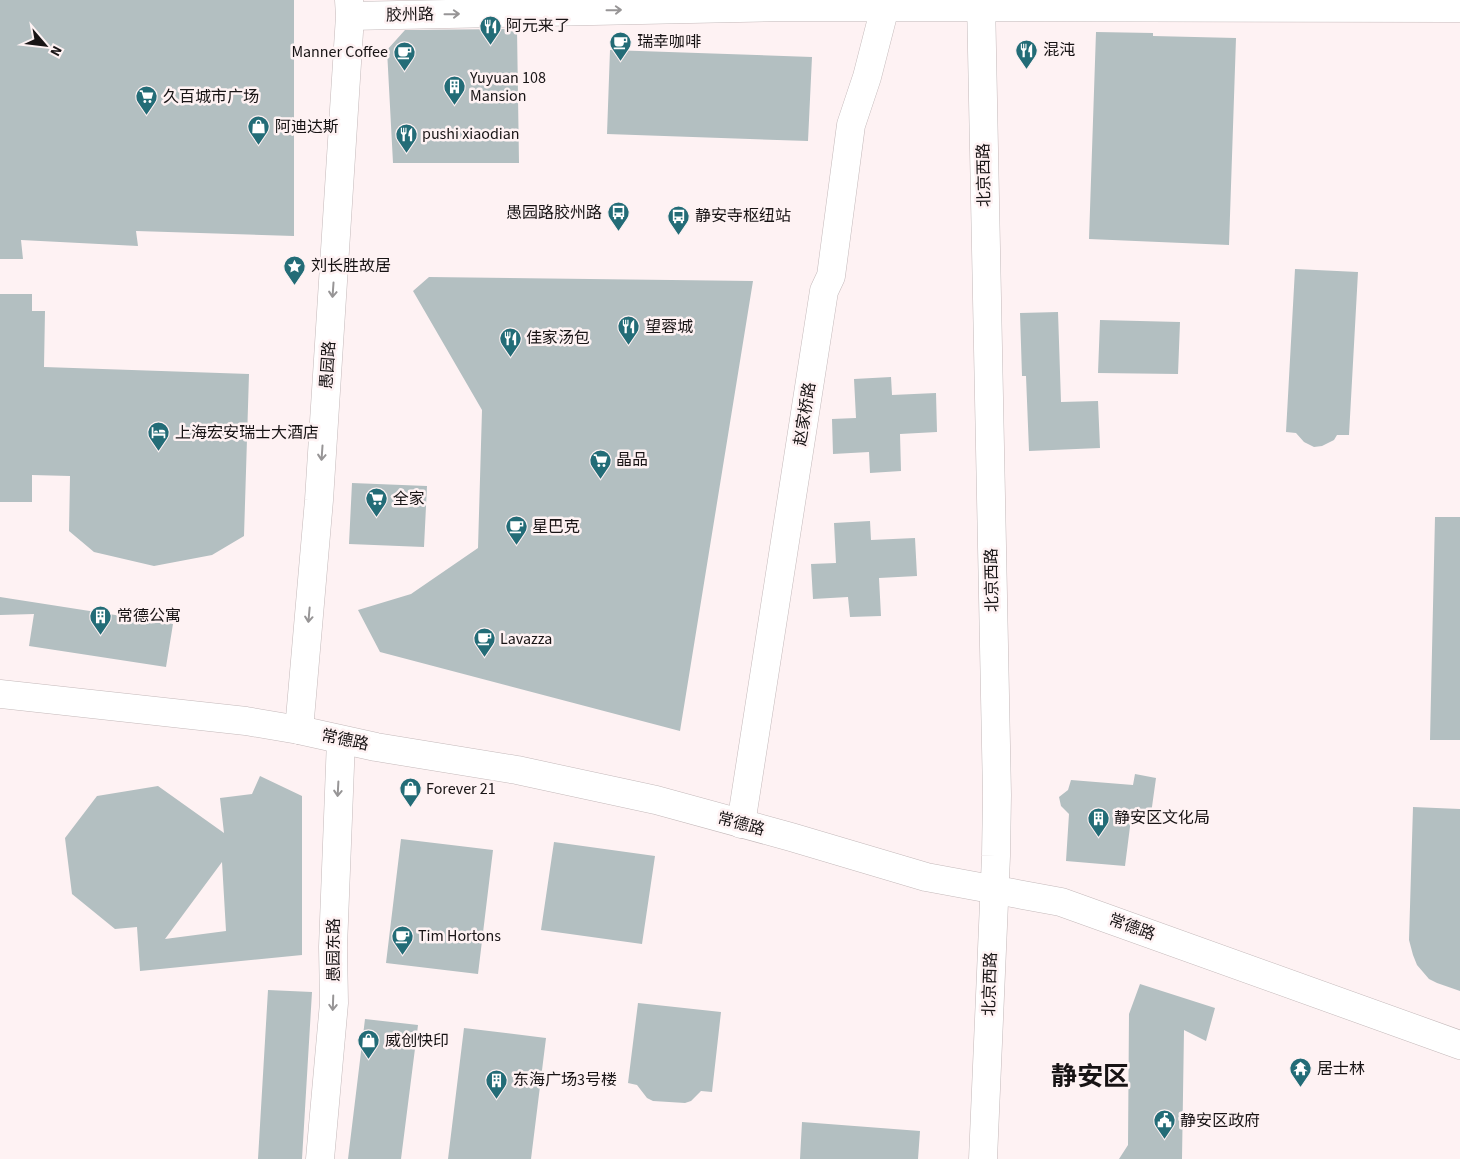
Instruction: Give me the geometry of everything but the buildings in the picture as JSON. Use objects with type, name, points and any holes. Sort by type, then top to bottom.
[{"type":"street","name":"胶州路","points":[[350,8],[784,4],[885,7],[981,4],[1460,8]]},
{"type":"street","name":"北京西路","points":[[981,4],[997,796],[983,1159]]},
{"type":"street","name":"赵家桥路","points":[[741,824],[824,291],[831,276],[851,125],[867,77],[885,7]]},
{"type":"street","name":"愚园路","points":[[299,730],[319,500],[350,8]]},
{"type":"street","name":"常德路","points":[[0,694],[189,714],[299,730],[341,740],[508,768],[656,800],[926,877],[1061,902],[1460,1045]]},
{"type":"street","name":"愚园东路","points":[[320,1159],[334,1003],[333,947],[341,740]]},
{"type":"place","name":"阿元来了","points":[[490,45]]},
{"type":"place","name":"瑞幸咖啡","points":[[621,61]]},
{"type":"place","name":"混沌","points":[[1027,69]]},
{"type":"place","name":"Manner Coffee","points":[[404,71]]},
{"type":"place","name":"Yuyuan 108 Mansion","points":[[454,106]]},
{"type":"place","name":"久百城市广场","points":[[147,116]]},
{"type":"place","name":"阿迪达斯","points":[[259,146]]},
{"type":"place","name":"pushi xiaodian","points":[[406,153]]},
{"type":"place","name":"愚园路胶州路","points":[[618,232]]},
{"type":"place","name":"静安寺枢纽站","points":[[679,235]]},
{"type":"place","name":"刘长胜故居","points":[[295,285]]},
{"type":"place","name":"望蓉城","points":[[629,346]]},
{"type":"place","name":"佳家汤包","points":[[510,357]]},
{"type":"place","name":"上海宏安瑞士大酒店","points":[[159,452]]},
{"type":"place","name":"晶品","points":[[600,479]]},
{"type":"place","name":"全家","points":[[377,518]]},
{"type":"place","name":"星巴克","points":[[516,546]]},
{"type":"place","name":"常德公寓","points":[[101,635]]},
{"type":"place","name":"Lavazza","points":[[484,658]]},
{"type":"place","name":"Forever 21","points":[[410,808]]},
{"type":"place","name":"静安区文化局","points":[[1098,837]]},
{"type":"place","name":"Tim Hortons","points":[[402,955]]},
{"type":"place","name":"威创快印","points":[[369,1060]]},
{"type":"place","name":"居士林","points":[[1301,1088]]},
{"type":"place","name":"东海广场3号楼","points":[[497,1099]]},
{"type":"place","name":"静安区政府","points":[[1164,1140]]},
{"type":"district","name":"静安区","points":[[1090,1076]]}]
